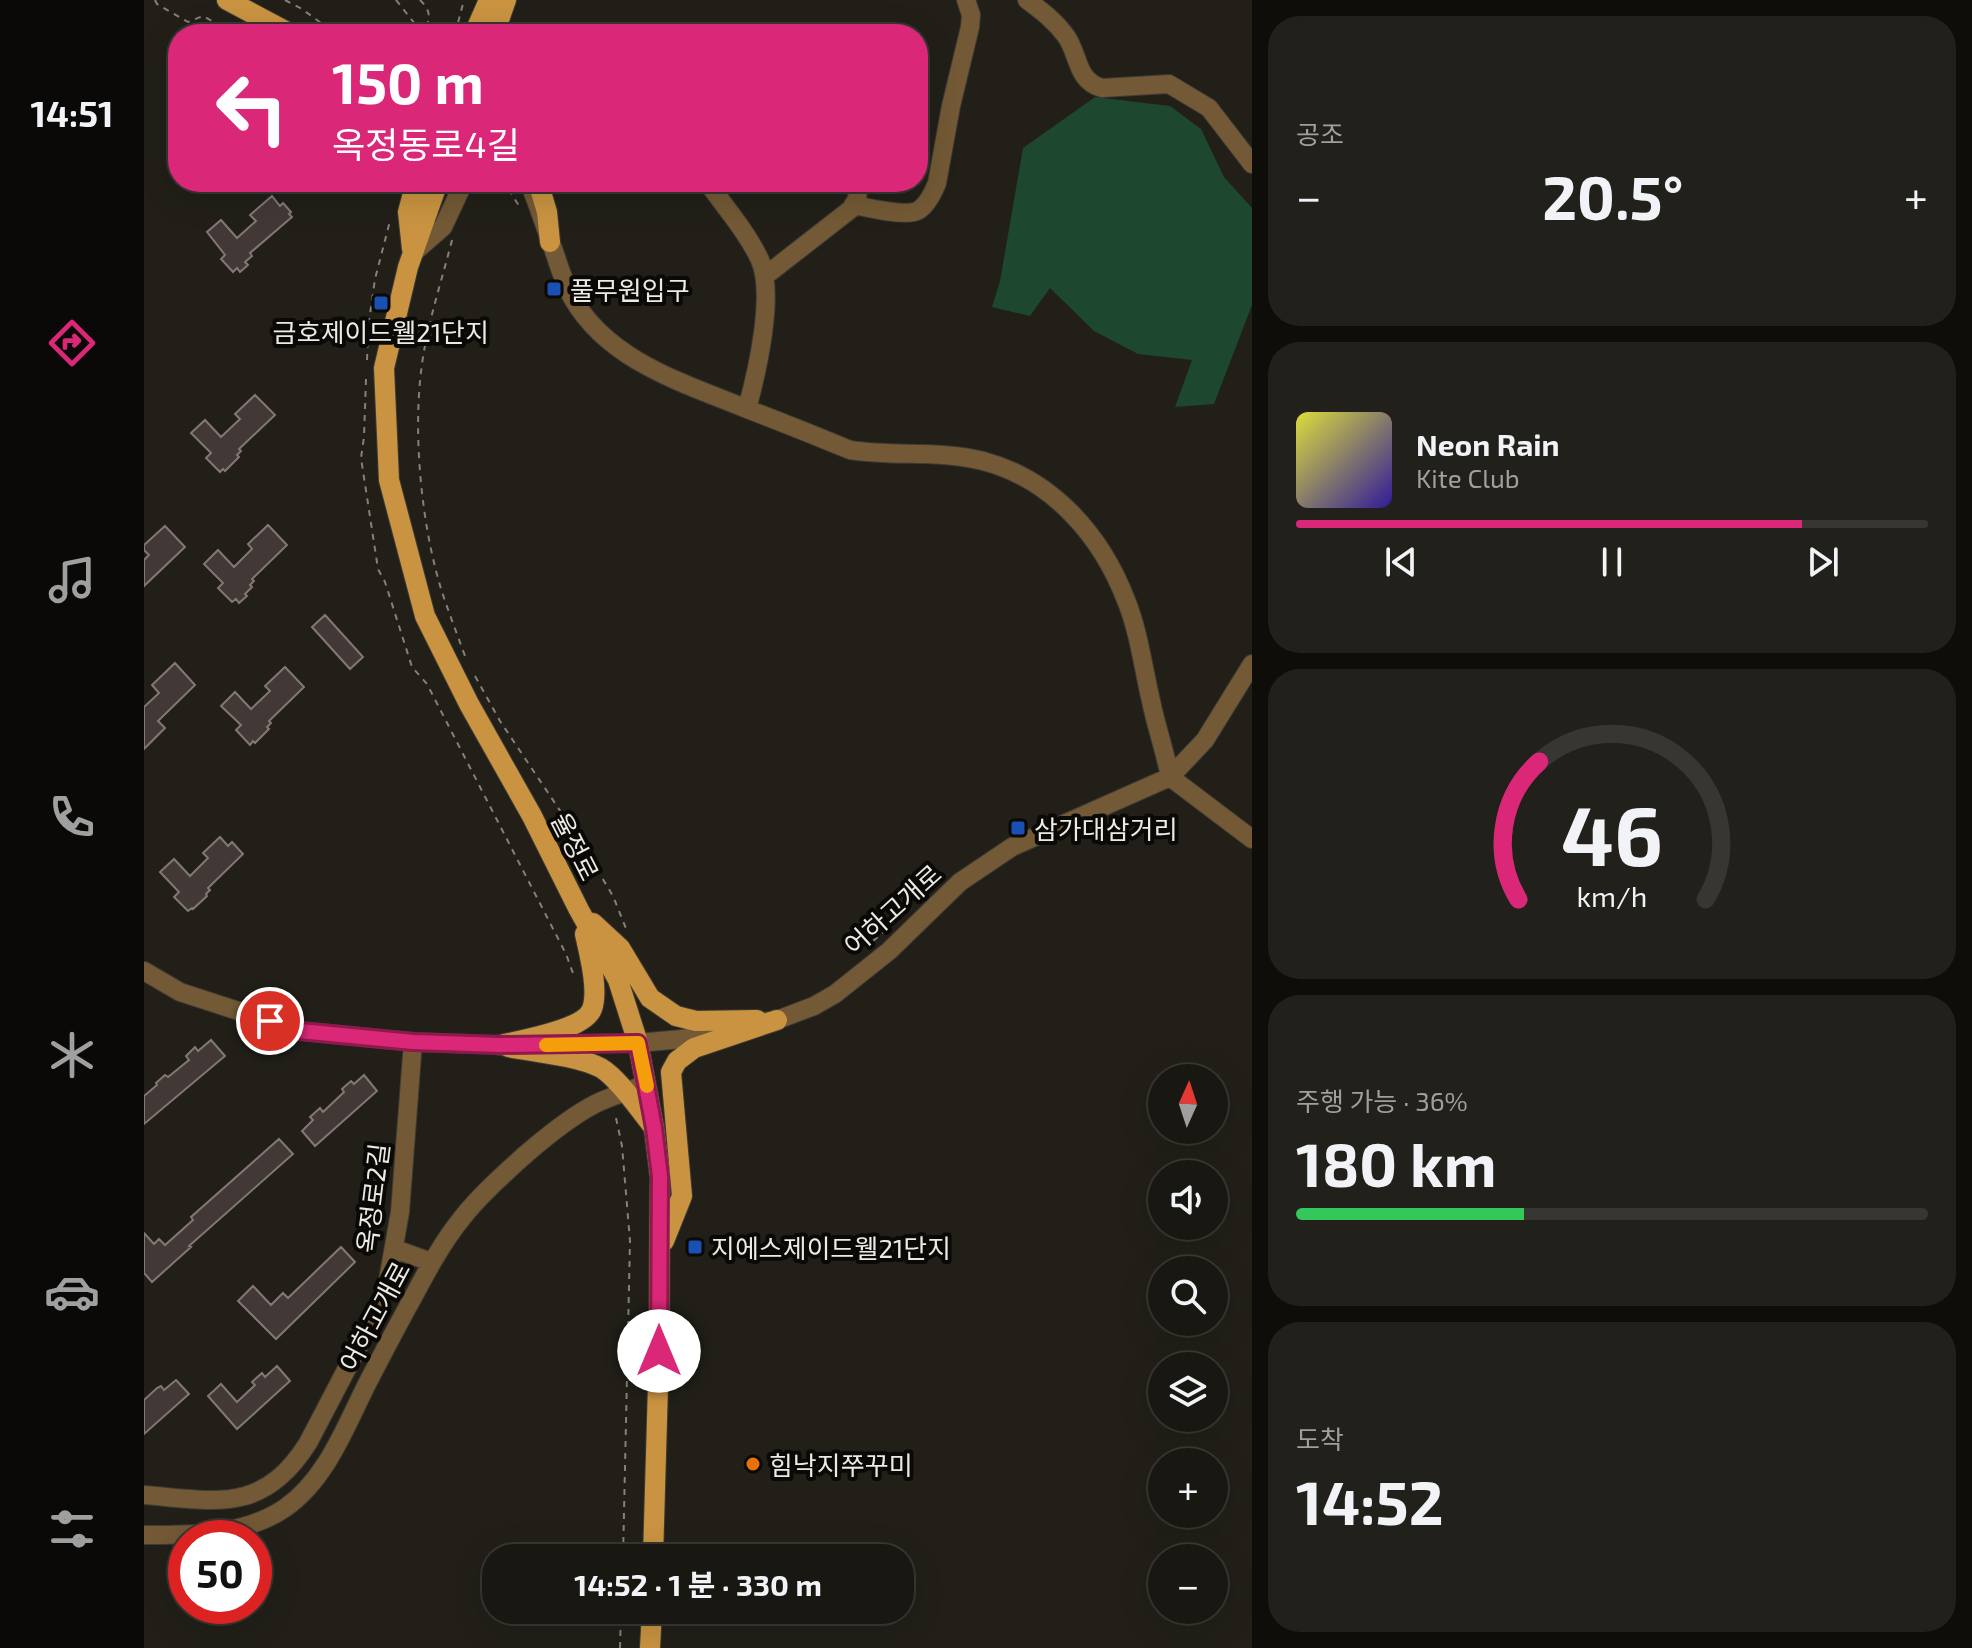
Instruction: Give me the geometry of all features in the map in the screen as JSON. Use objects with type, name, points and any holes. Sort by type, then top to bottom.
[{"type":"main road","points":[[227,0],[272,24]]},
{"type":"main road","points":[[478,24],[489,0]]},
{"type":"main road","points":[[498,24],[507,0]]},
{"type":"main road","points":[[507,0],[508,24]]},
{"type":"main road","points":[[412,254],[408,212],[413,192]]},
{"type":"main road","name":"율정로","points":[[434,192],[408,267],[384,368],[389,480],[425,616],[618,980],[638,1043],[660,1176],[653,1544]]},
{"type":"main road","points":[[541,192],[550,242]]},
{"type":"main road","points":[[579,910],[620,948],[650,998],[676,1016],[696,1021],[777,1020]]},
{"type":"main road","points":[[500,1045],[554,1031],[588,1016],[593,1006],[594,990],[591,960],[579,910]]},
{"type":"main road","points":[[659,1252],[682,1196],[671,1072],[677,1061],[694,1048],[777,1020]]},
{"type":"main road","points":[[500,1045],[583,1061],[603,1069],[654,1128]]},
{"type":"main road","points":[[650,1648],[651,1624]]},
{"type":"street","points":[[853,205],[910,213],[920,209],[933,193],[970,27],[971,15],[966,0]]},
{"type":"street","points":[[1027,0],[1047,14],[1063,32],[1085,77],[1095,86],[1169,84],[1209,108],[1252,164]]},
{"type":"street","points":[[412,254],[443,227],[459,192]]},
{"type":"street","points":[[520,192],[550,242]]},
{"type":"street","points":[[533,192],[562,277],[575,302],[615,347],[666,376],[850,450],[875,454],[952,456],[986,462],[1032,481],[1060,501],[1106,558],[1126,599],[1170,777],[1252,839]]},
{"type":"street","points":[[714,192],[752,246],[765,276],[760,353],[747,409]]},
{"type":"street","points":[[765,276],[843,216],[857,199],[858,192]]},
{"type":"street","name":"어하고개로","points":[[144,971],[180,992],[300,1031],[413,1042],[500,1045],[638,1043],[682,1039],[777,1020],[835,994],[889,951],[960,882],[1012,847],[1170,777],[1205,740],[1252,664]]},
{"type":"street","name":"옥정로2길","points":[[144,1495],[228,1500],[260,1491],[286,1472],[308,1443],[377,1311],[388,1280],[400,1212],[413,1042]]},
{"type":"street","name":"어하고개로","points":[[144,1535],[203,1535],[227,1530],[270,1517],[303,1493],[332,1452],[431,1262],[462,1217],[554,1129],[595,1104],[646,1084]]},
{"type":"street","points":[[395,1249],[431,1262]]},
{"type":"path","points":[[155,0],[188,22],[203,16],[217,24]]},
{"type":"path","points":[[285,0],[322,24]]},
{"type":"path","points":[[396,0],[416,24]]},
{"type":"path","points":[[420,0],[429,9],[427,24]]},
{"type":"path","points":[[458,24],[464,0]]},
{"type":"path","points":[[452,241],[432,313],[421,372],[418,445],[424,514],[441,590],[466,659]]},
{"type":"path","points":[[473,672],[500,721],[606,884],[629,935]]},
{"type":"path","points":[[870,945],[891,925]]},
{"type":"path","points":[[616,1118],[624,1159],[630,1241],[623,1544]]},
{"type":"path","points":[[620,1648],[621,1624]]},
{"type":"green space","points":[[1095,97],[1170,106],[1201,129],[1224,177],[1252,208],[1252,305],[1214,404],[1175,407],[1192,360],[1138,354],[1094,331],[1050,288],[1030,316],[992,307],[1000,281],[1023,148]]},
{"type":"building","points":[[272,196],[280,206],[283,203],[292,217],[250,253],[252,256],[245,262],[248,265],[240,272],[237,268],[233,272],[221,259],[225,255],[207,232],[221,220],[237,238],[256,221],[250,215]]},
{"type":"building","points":[[255,395],[275,415],[239,449],[239,457],[220,472],[206,458],[211,453],[191,433],[205,420],[221,437],[240,419],[235,414]]},
{"type":"building","points":[[268,525],[287,545],[252,579],[252,587],[245,594],[247,596],[239,603],[236,599],[232,602],[218,588],[223,583],[204,564],[218,550],[234,567],[252,549],[248,544]]},
{"type":"building","points":[[165,526],[185,547],[144,586],[144,560],[149,555],[144,545]]},
{"type":"building","points":[[325,615],[363,657],[350,669],[312,627]]},
{"type":"building","points":[[175,663],[195,685],[158,721],[165,728],[144,749],[144,707],[159,693],[152,685]]},
{"type":"building","points":[[285,667],[304,687],[269,721],[269,729],[250,745],[236,730],[241,725],[221,706],[235,692],[251,709],[270,691],[265,686]]},
{"type":"building","points":[[220,837],[228,846],[232,842],[243,854],[208,888],[207,896],[188,911],[174,897],[179,892],[160,872],[174,859],[190,876],[208,858],[203,853]]},
{"type":"building","points":[[211,1040],[225,1056],[144,1124],[144,1096],[165,1075],[168,1077],[189,1060],[186,1056],[195,1047],[198,1051]]},
{"type":"building","points":[[364,1075],[377,1091],[315,1146],[302,1131],[313,1120],[310,1117],[320,1108],[323,1112],[344,1092],[342,1089]]},
{"type":"building","points":[[279,1139],[293,1154],[152,1282],[144,1273],[144,1233],[154,1244],[159,1239],[165,1245],[193,1220],[191,1217]]},
{"type":"building","points":[[341,1247],[355,1262],[276,1339],[238,1301],[253,1286],[271,1305],[283,1293],[288,1298]]},
{"type":"building","points":[[277,1366],[290,1381],[237,1429],[208,1396],[221,1384],[237,1402],[255,1385],[252,1382],[262,1373],[265,1377]]},
{"type":"building","points":[[176,1380],[189,1394],[144,1434],[144,1400],[157,1388],[161,1386],[164,1390]]},
{"type":"slow traffic","points":[[546,1045],[638,1043],[647,1086]]},
{"type":"place","name":"풀무원입구","points":[[554,289]]},
{"type":"place","name":"금호제이드웰21단지","points":[[381,303]]},
{"type":"place","name":"삼가대삼거리","points":[[1018,828]]},
{"type":"place","name":"지에스제이드웰21단지","points":[[695,1247]]},
{"type":"place","name":"힘낙지쭈꾸미","points":[[753,1464]]},
{"type":"route","points":[[270,1021],[300,1031],[413,1042],[500,1045],[638,1043],[660,1176],[659,1351]]}]
